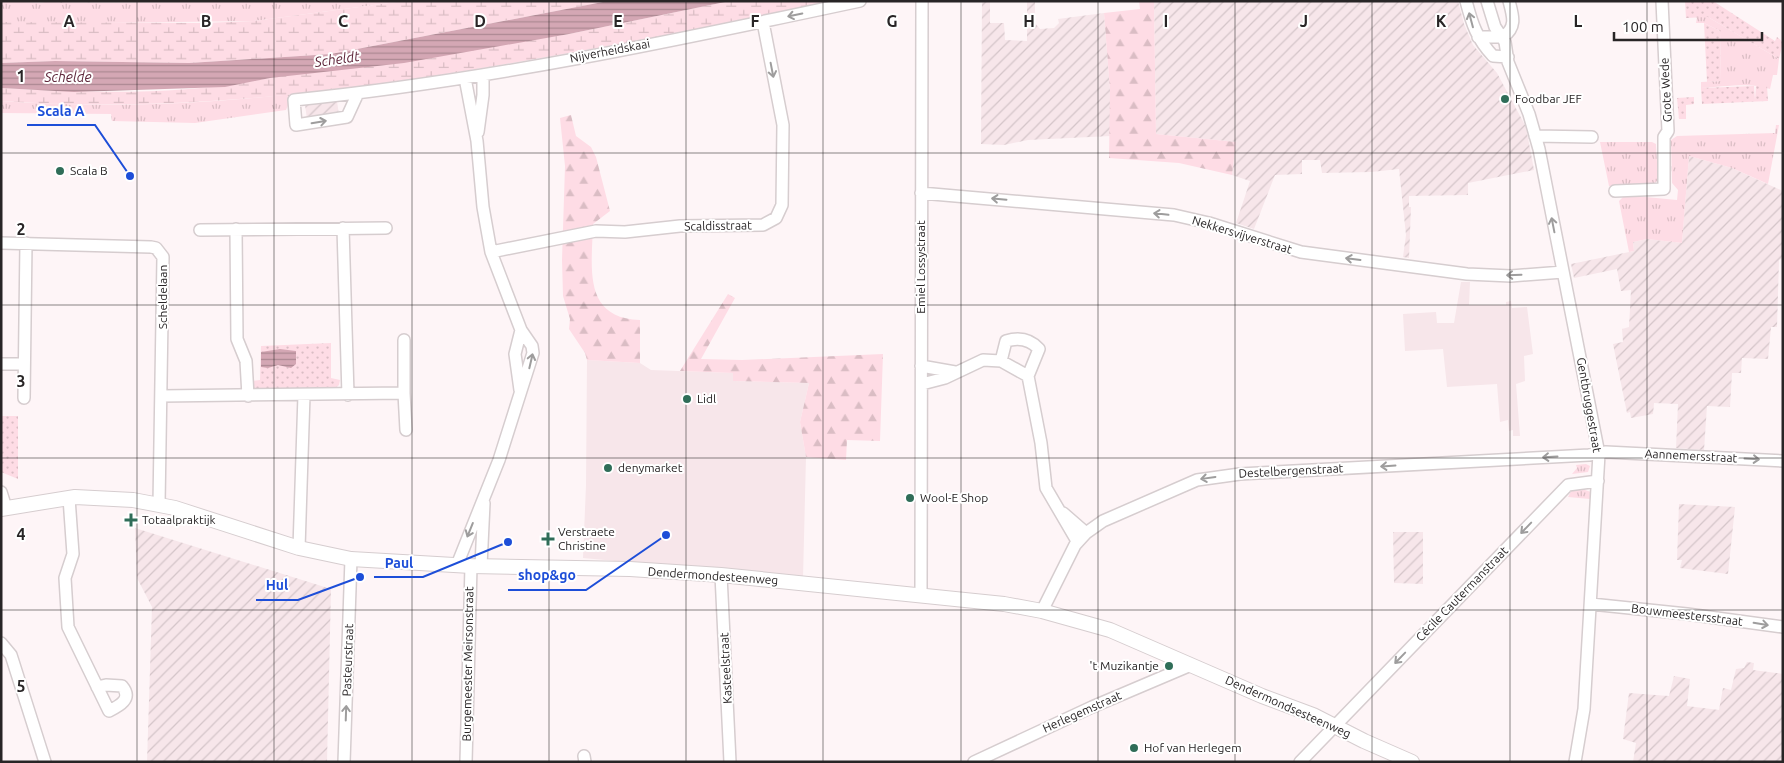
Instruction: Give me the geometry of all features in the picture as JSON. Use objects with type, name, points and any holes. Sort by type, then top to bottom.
[{"type":"main road","name":"Dendermondesteenweg","points":[[3,509],[69,498],[133,500],[159,504],[299,548],[351,559],[470,566],[595,568],[721,575],[1004,604],[1042,611]]},
{"type":"main road","name":"Dendermondsesteenweg","points":[[1042,611],[1110,630],[1335,726],[1412,762]]},
{"type":"street","name":"Nijverheidskaai","points":[[358,93],[347,117],[296,125],[294,100],[483,75],[763,22],[860,1]]},
{"type":"street","name":"Emiel Lossystraat","points":[[921,595],[922,1]]},
{"type":"street","points":[[1466,1],[1473,29],[1478,37],[1493,56],[1508,57]]},
{"type":"street","name":"Gentbruggestraat","points":[[1486,1],[1495,27],[1502,37],[1535,136],[1599,454],[1584,709],[1575,762]]},
{"type":"street","points":[[1478,37],[1502,37],[1511,31],[1514,24],[1509,1]]},
{"type":"street","name":"Grote Wede","points":[[1615,190],[1664,189],[1664,138],[1668,130],[1662,1]]},
{"type":"street","name":"Scaldisstraat","points":[[492,252],[596,231],[639,232],[680,226],[763,225],[776,218],[782,205],[783,125],[763,22]]},
{"type":"street","points":[[477,141],[483,95],[483,75]]},
{"type":"street","points":[[465,78],[477,141],[483,207],[492,252],[521,330],[532,346],[533,353],[525,385],[520,394],[499,460],[485,494],[470,566]]},
{"type":"street","points":[[1535,136],[1592,137]]},
{"type":"street","name":"Nekkersvijverstraat","points":[[921,193],[1174,215],[1209,223],[1302,252],[1454,272],[1511,276],[1563,272]]},
{"type":"street","points":[[343,228],[348,395]]},
{"type":"street","points":[[200,230],[386,228]]},
{"type":"street","points":[[236,229],[237,339],[246,361],[248,396]]},
{"type":"street","name":"Scheldelaan","points":[[1,243],[151,247],[160,252],[164,262],[159,504]]},
{"type":"street","points":[[24,398],[26,243]]},
{"type":"street","points":[[520,394],[515,354],[521,330]]},
{"type":"street","points":[[1001,361],[1006,341],[1015,338],[1032,341],[1040,349],[1028,376],[1041,443],[1046,488],[1059,510],[1082,537],[1042,611]]},
{"type":"street","points":[[404,340],[406,430]]},
{"type":"street","points":[[922,384],[945,378],[983,360],[1001,361],[1028,376]]},
{"type":"street","points":[[1,364],[24,364]]},
{"type":"street","points":[[921,366],[955,372]]},
{"type":"street","points":[[162,396],[404,393]]},
{"type":"street","points":[[299,548],[304,395]]},
{"type":"street","name":"Aannemersstraat","points":[[1599,454],[1612,452],[1783,461]]},
{"type":"street","name":"Destelbergenstraat","points":[[1082,537],[1103,521],[1197,480],[1240,474],[1599,454]]},
{"type":"street","name":"Cécile Cautermanstraat","points":[[1300,762],[1568,485],[1598,481]]},
{"type":"street","points":[[1,492],[3,509]]},
{"type":"street","name":"Burgemeester Meirsonstraat","points":[[466,762],[470,566],[485,494]]},
{"type":"street","points":[[69,498],[73,554],[65,578],[68,627],[97,687]]},
{"type":"street","name":"Pasteurstraat","points":[[344,762],[351,559]]},
{"type":"street","name":"Kasteelstraat","points":[[721,575],[730,762]]},
{"type":"street","name":"Bouwmeestersstraat","points":[[1591,604],[1783,627]]},
{"type":"street","points":[[1,643],[11,655],[45,762]]},
{"type":"street","name":"Herlegemstraat","points":[[974,762],[1092,707],[1191,665]]},
{"type":"shaded area","points":[[982,1],[990,1],[990,23],[1004,23],[1005,40],[1027,41],[1027,1],[1035,1],[1035,23],[1040,29],[1054,28],[1059,23],[1058,19],[1104,13],[1110,90],[1111,136],[1028,140],[1004,145],[981,144]]},
{"type":"shaded area","points":[[1154,1],[1458,1],[1464,24],[1473,45],[1497,73],[1526,127],[1534,170],[1468,183],[1468,195],[1409,196],[1409,207],[1411,207],[1409,258],[1403,257],[1406,235],[1399,169],[1371,172],[1322,173],[1320,160],[1302,160],[1302,174],[1275,175],[1254,229],[1236,223],[1250,181],[1232,175],[1236,142],[1156,134]]},
{"type":"shaded area","points":[[337,101],[339,115],[307,119],[305,105]]},
{"type":"shaded area","points":[[1689,156],[1732,168],[1783,191],[1783,258],[1779,260],[1777,327],[1771,327],[1768,359],[1742,358],[1741,373],[1732,373],[1730,407],[1707,406],[1704,450],[1676,448],[1678,404],[1654,403],[1653,414],[1631,418],[1630,412],[1627,413],[1613,344],[1623,342],[1622,329],[1629,327],[1631,290],[1621,291],[1617,269],[1574,278],[1571,264],[1634,251],[1633,242],[1647,239],[1682,243]]},
{"type":"shaded area","points":[[1461,282],[1470,282],[1469,305],[1506,305],[1506,302],[1511,301],[1512,308],[1527,307],[1533,354],[1524,356],[1525,381],[1516,384],[1520,436],[1513,436],[1513,430],[1509,431],[1508,420],[1500,422],[1497,384],[1447,387],[1443,349],[1405,351],[1403,314],[1436,312],[1437,323],[1454,323]]},
{"type":"shaded area","points":[[587,360],[640,363],[651,370],[733,373],[734,381],[809,383],[800,422],[806,457],[803,578],[583,558],[586,485]]},
{"type":"shaded area","points":[[1679,504],[1735,507],[1728,574],[1680,568],[1682,560],[1677,560]]},
{"type":"shaded area","points":[[135,528],[331,589],[327,762],[147,762],[152,607],[137,578]]},
{"type":"shaded area","points":[[1393,532],[1423,532],[1423,584],[1394,583]]},
{"type":"shaded area","points":[[1747,662],[1754,663],[1753,670],[1783,674],[1783,762],[1633,762],[1636,743],[1623,739],[1629,693],[1669,696],[1674,676],[1690,679],[1687,706],[1719,710],[1723,688],[1731,690],[1736,669],[1744,668]]},
{"type":"green space","points":[[1,1],[45,3],[404,1],[254,21],[20,24],[1,22]]},
{"type":"green space","points":[[34,1],[196,1],[45,3]]},
{"type":"green space","points":[[404,1],[608,1],[331,54],[189,63],[55,61],[1,63],[1,22],[203,23],[254,21]]},
{"type":"green space","points":[[730,1],[835,1],[547,57],[318,92],[192,102],[129,104],[1,101],[1,88],[136,92],[236,84],[569,34]]},
{"type":"green space","points":[[1139,1],[1154,1],[1156,134],[1236,142],[1232,175],[1179,163],[1109,158],[1110,90],[1104,13],[1140,9]]},
{"type":"green space","points":[[1685,1],[1713,1],[1775,41],[1777,37],[1783,42],[1779,59],[1708,17],[1686,18]]},
{"type":"green space","points":[[1697,17],[1708,17],[1779,59],[1777,75],[1773,75],[1770,89],[1746,85],[1701,88],[1701,82],[1721,81],[1720,31],[1704,23],[1696,23]]},
{"type":"green space","points":[[1704,23],[1720,31],[1721,81],[1707,82]]},
{"type":"green space","points":[[1754,86],[1755,100],[1756,86],[1767,86],[1768,101],[1702,104],[1701,88]]},
{"type":"green space","points":[[293,94],[286,110],[195,123],[112,121],[111,114],[1,113],[1,101],[111,105],[221,101]]},
{"type":"green space","points":[[1694,97],[1694,104],[1686,105],[1686,119],[1679,119],[1677,98]]},
{"type":"green space","points":[[571,115],[576,136],[591,147],[596,157],[610,211],[593,224],[592,273],[594,287],[599,300],[608,310],[621,317],[640,320],[640,363],[587,360],[585,353],[569,329],[570,319],[563,296],[562,260],[565,166],[560,118]]},
{"type":"green space","points":[[1776,125],[1779,125],[1768,184],[1732,168],[1689,156],[1682,243],[1647,239],[1633,242],[1634,251],[1629,252],[1619,201],[1625,195],[1677,200],[1678,190],[1672,183],[1671,140],[1677,136],[1775,133]]},
{"type":"green space","points":[[1600,142],[1652,142],[1656,144],[1658,180],[1654,184],[1609,186]]},
{"type":"green space","points":[[728,294],[735,298],[701,359],[742,360],[883,354],[880,441],[847,440],[846,460],[806,457],[800,422],[809,383],[733,381],[733,373],[680,371]]},
{"type":"green space","points":[[331,343],[331,378],[340,380],[339,385],[332,391],[253,390],[251,381],[260,380],[261,346]]},
{"type":"green space","points":[[1,416],[18,416],[18,479],[1,472]]},
{"type":"green space","points":[[1586,464],[1590,466],[1588,472],[1572,474],[1577,468],[1576,465]]},
{"type":"green space","points":[[1582,489],[1591,492],[1590,499],[1568,497],[1571,491]]},
{"type":"water","name":"Schelde","points":[[608,1],[730,1],[569,34],[404,63],[270,78],[225,87],[74,92],[1,88],[1,63],[55,61],[189,63],[331,54]]},
{"type":"water","points":[[280,349],[296,351],[296,364],[291,368],[278,365],[268,368],[261,367],[261,352]]},
{"type":"place","name":"Foodbar JEF","points":[[1505,99]]},
{"type":"place","name":"Scala B","points":[[60,171]]},
{"type":"place","name":"Scala A","points":[[130,176]]},
{"type":"place","name":"Lidl","points":[[687,399]]},
{"type":"place","name":"denymarket","points":[[608,468]]},
{"type":"place","name":"Wool-E Shop","points":[[910,498]]},
{"type":"place","name":"Totaalpraktijk","points":[[131,520]]},
{"type":"place","name":"shop&go","points":[[666,535]]},
{"type":"place","name":"Verstraete Christine","points":[[548,539]]},
{"type":"place","name":"Paul","points":[[508,542]]},
{"type":"place","name":"Hul","points":[[360,577]]},
{"type":"place","name":"'t Muzikantje","points":[[1169,666]]},
{"type":"place","name":"Hof van Herlegem","points":[[1134,748]]},
{"type":"water label","name":"Scheldt","points":[[337,59]]}]
